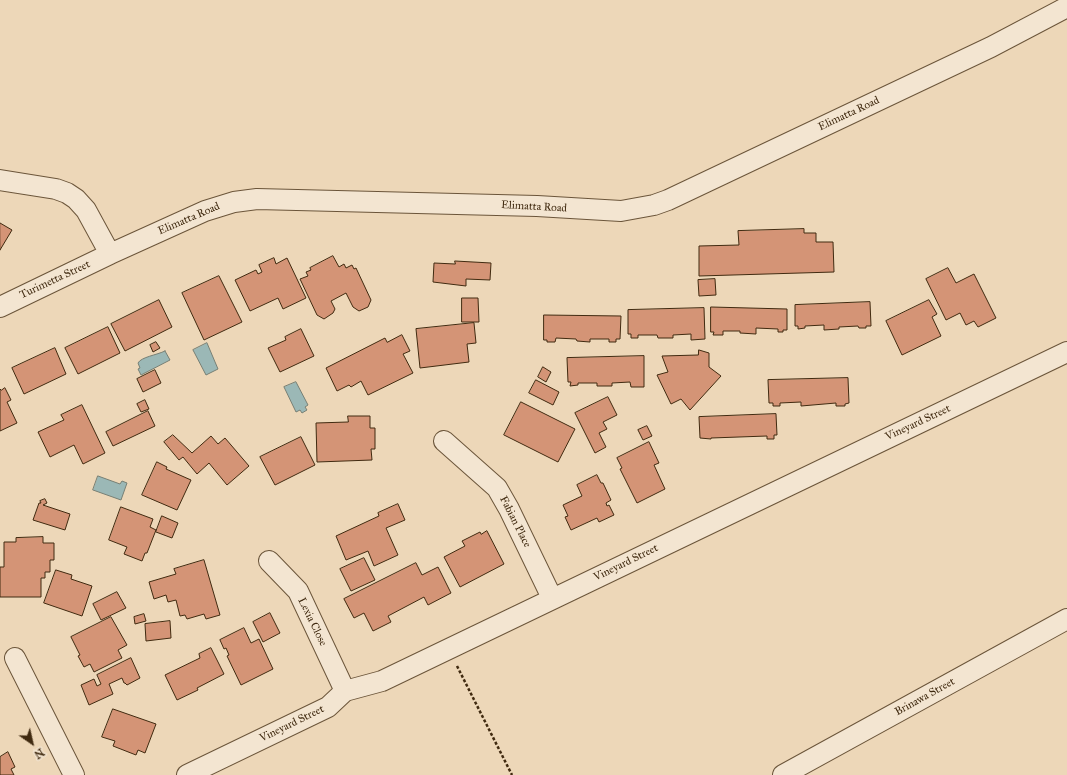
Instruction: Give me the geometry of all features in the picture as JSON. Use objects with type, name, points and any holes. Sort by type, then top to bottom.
[{"type":"street","name":"Elimatta Road","points":[[110,254],[205,211],[234,202],[257,199],[537,206],[621,211],[654,205],[668,200],[1049,18],[1067,8]]},
{"type":"street","points":[[0,180],[56,189],[67,193],[76,199],[86,210],[110,254]]},
{"type":"street","name":"Turimetta Street","points":[[0,307],[110,254]]},
{"type":"street","name":"Vineyard Street","points":[[187,775],[328,707],[345,691],[382,681],[552,598],[1067,352]]},
{"type":"street","name":"Fabian Place","points":[[444,441],[497,488],[509,509],[552,598]]},
{"type":"street","name":"Lexia Close","points":[[269,561],[298,591],[345,691]]},
{"type":"street","name":"Brinawa Street","points":[[784,775],[1067,619]]},
{"type":"street","points":[[16,658],[74,775]]},
{"type":"path","points":[[448,649],[512,775]]},
{"type":"water","points":[[207,343],[218,369],[206,375],[193,350]]},
{"type":"water","points":[[165,351],[170,360],[141,375],[138,369],[140,368],[138,363],[140,361]]},
{"type":"water","points":[[296,382],[308,405],[305,407],[307,410],[302,413],[300,410],[296,412],[284,387]]},
{"type":"water","points":[[98,476],[120,484],[122,481],[127,483],[121,500],[93,490]]},
{"type":"building","points":[[0,223],[12,230],[0,250]]},
{"type":"building","points":[[804,229],[804,233],[816,233],[816,242],[833,242],[834,272],[699,276],[699,246],[739,245],[738,231]]},
{"type":"building","points":[[333,256],[339,267],[344,264],[346,268],[352,265],[354,269],[356,268],[371,300],[368,307],[359,311],[353,307],[346,293],[331,301],[335,309],[333,313],[324,319],[317,315],[300,279],[308,276],[306,272],[311,270],[310,268]]},
{"type":"building","points":[[274,258],[276,264],[287,258],[306,298],[283,309],[278,298],[250,311],[235,280],[256,270],[258,274],[262,272],[259,265]]},
{"type":"building","points":[[455,261],[491,263],[490,280],[466,279],[466,286],[433,282],[434,263],[455,264]]},
{"type":"building","points":[[948,268],[956,283],[974,274],[996,318],[978,327],[974,321],[966,325],[960,313],[946,320],[926,279]]},
{"type":"building","points":[[219,276],[242,322],[204,340],[182,293]]},
{"type":"building","points":[[715,279],[716,295],[699,296],[698,280]]},
{"type":"building","points":[[462,298],[478,298],[479,322],[462,322]]},
{"type":"building","points":[[159,300],[172,327],[125,351],[111,324]]},
{"type":"building","points":[[929,300],[937,314],[932,317],[941,336],[902,355],[886,321]]},
{"type":"building","points":[[870,302],[871,326],[866,326],[866,328],[859,328],[858,326],[839,327],[839,329],[824,330],[824,325],[805,326],[805,328],[798,329],[798,326],[795,326],[795,305]]},
{"type":"building","points":[[711,307],[787,309],[787,330],[778,332],[778,329],[756,328],[756,334],[740,333],[740,331],[723,331],[723,335],[713,335],[714,332],[711,332]]},
{"type":"building","points":[[704,308],[705,339],[691,340],[691,334],[673,335],[673,338],[658,338],[657,335],[638,335],[638,338],[631,338],[631,334],[628,334],[628,310]]},
{"type":"building","points":[[544,315],[621,316],[620,339],[616,339],[616,342],[609,342],[609,339],[590,339],[590,342],[577,341],[576,339],[556,338],[555,342],[547,342],[547,340],[544,340]]},
{"type":"building","points":[[474,323],[476,343],[467,344],[469,362],[420,368],[416,329]]},
{"type":"building","points":[[108,327],[120,353],[78,374],[65,348]]},
{"type":"building","points":[[301,329],[314,356],[280,372],[268,348],[286,340],[285,337]]},
{"type":"building","points":[[402,335],[410,351],[403,354],[413,373],[368,395],[361,381],[351,387],[349,385],[337,391],[326,368],[385,338],[387,342]]},
{"type":"building","points":[[156,342],[160,348],[153,352],[150,345]]},
{"type":"building","points":[[55,348],[66,374],[24,394],[12,368]]},
{"type":"building","points":[[699,350],[709,353],[709,367],[721,376],[690,410],[681,399],[671,404],[657,375],[668,372],[662,356],[698,355]]},
{"type":"building","points":[[644,356],[644,387],[631,387],[630,382],[612,383],[612,386],[597,386],[597,383],[578,383],[578,385],[570,386],[571,382],[568,382],[567,358]]},
{"type":"building","points":[[543,367],[551,372],[546,382],[538,377]]},
{"type":"building","points":[[155,370],[161,383],[143,392],[137,379]]},
{"type":"building","points":[[848,378],[849,403],[845,404],[845,406],[836,406],[836,403],[801,406],[801,402],[780,403],[780,406],[773,406],[773,403],[769,403],[768,380]]},
{"type":"building","points":[[536,380],[559,392],[553,405],[529,393]]},
{"type":"building","points":[[5,388],[11,400],[7,402],[17,423],[0,431],[0,389]]},
{"type":"building","points":[[608,397],[617,415],[603,422],[607,429],[599,433],[606,447],[595,453],[575,413]]},
{"type":"building","points":[[145,400],[149,409],[141,412],[137,404]]},
{"type":"building","points":[[521,402],[575,429],[558,462],[504,435]]},
{"type":"building","points":[[82,405],[105,453],[83,464],[74,445],[50,457],[38,432],[64,420],[61,415]]},
{"type":"building","points":[[148,411],[155,426],[113,446],[106,432]]},
{"type":"building","points":[[776,414],[777,435],[774,435],[774,439],[767,439],[767,436],[711,439],[700,438],[699,417]]},
{"type":"building","points":[[348,416],[370,416],[370,428],[375,428],[375,449],[371,449],[372,460],[317,462],[316,423],[348,422]]},
{"type":"building","points":[[647,426],[652,436],[643,440],[638,430]]},
{"type":"building","points":[[173,435],[192,453],[211,436],[218,444],[225,438],[249,466],[227,485],[209,463],[197,474],[183,457],[179,460],[164,442]]},
{"type":"building","points":[[301,437],[315,465],[275,485],[260,457]]},
{"type":"building","points":[[649,442],[659,463],[654,465],[665,489],[637,503],[620,469],[622,468],[617,458]]},
{"type":"building","points":[[157,462],[167,467],[166,469],[191,480],[177,510],[142,495]]},
{"type":"building","points":[[597,475],[601,483],[603,483],[611,500],[606,503],[607,506],[609,505],[614,515],[599,522],[597,518],[571,530],[565,517],[568,516],[563,505],[582,496],[577,485]]},
{"type":"building","points":[[45,499],[47,503],[43,505],[70,514],[65,530],[33,520],[39,503],[41,503],[40,501]]},
{"type":"building","points":[[398,504],[405,520],[386,528],[398,555],[374,566],[368,551],[346,560],[336,536],[379,516],[378,513]]},
{"type":"building","points":[[121,507],[153,519],[150,527],[156,530],[147,553],[145,553],[142,561],[124,554],[127,547],[109,540]]},
{"type":"building","points":[[162,516],[178,523],[172,538],[156,532]]},
{"type":"building","points":[[487,531],[504,564],[460,587],[444,557],[465,546],[462,541],[480,532],[481,534]]},
{"type":"building","points":[[43,537],[43,543],[54,543],[54,560],[50,560],[50,572],[45,572],[45,578],[41,578],[41,597],[0,597],[0,567],[4,567],[4,542],[16,542],[16,538]]},
{"type":"building","points":[[364,558],[375,580],[351,591],[340,569]]},
{"type":"building","points":[[204,560],[220,615],[206,619],[204,614],[187,619],[185,615],[180,616],[176,600],[168,602],[166,595],[154,599],[149,582],[176,574],[174,569]]},
{"type":"building","points":[[416,563],[422,575],[438,567],[451,593],[428,605],[424,597],[388,616],[391,622],[373,631],[364,613],[354,618],[344,599]]},
{"type":"building","points":[[56,570],[72,575],[71,579],[92,586],[82,616],[44,603]]},
{"type":"building","points":[[117,592],[126,608],[101,620],[93,604]]},
{"type":"building","points":[[270,613],[280,633],[263,642],[253,622]]},
{"type":"building","points":[[144,614],[146,621],[135,624],[134,617]]},
{"type":"building","points":[[111,617],[127,645],[118,650],[122,658],[94,672],[90,664],[84,667],[71,637]]},
{"type":"building","points":[[170,621],[171,638],[146,641],[145,624]]},
{"type":"building","points":[[244,628],[251,643],[259,639],[273,669],[241,685],[227,656],[229,655],[226,648],[224,649],[220,640]]},
{"type":"building","points":[[211,648],[224,674],[197,688],[198,690],[177,700],[165,675],[200,658],[199,654]]},
{"type":"building","points":[[131,658],[140,678],[127,685],[124,683],[122,678],[109,684],[113,694],[89,705],[81,685],[94,679],[97,686],[101,684],[97,675]]},
{"type":"building","points":[[113,709],[156,724],[145,753],[138,750],[136,755],[113,746],[115,741],[102,737]]},
{"type":"building","points":[[8,752],[15,767],[11,769],[14,775],[0,775],[0,757]]}]
